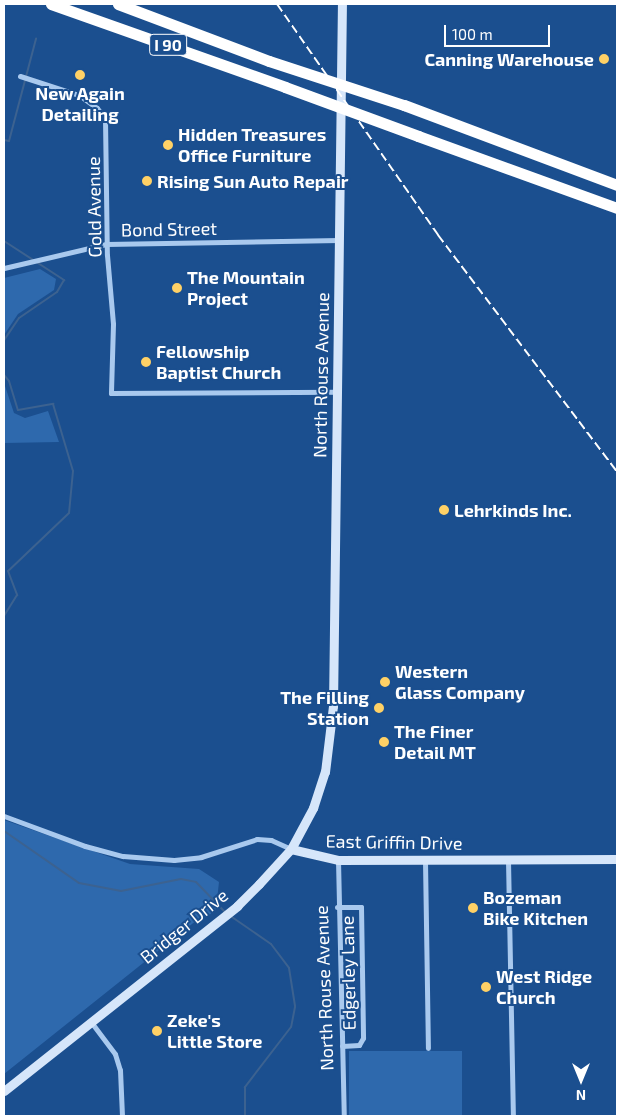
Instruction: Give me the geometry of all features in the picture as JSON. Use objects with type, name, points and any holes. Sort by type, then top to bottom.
[{"type":"highway","name":"I 90","points":[[51,4],[617,208]]},
{"type":"highway","name":"I 90","points":[[118,4],[269,61],[404,105],[617,185]]},
{"type":"main road","name":"North Rouse Avenue","points":[[329,746],[337,392],[342,4]]},
{"type":"main road","name":"Bridger Drive","points":[[4,1090],[237,906],[291,849],[315,804],[329,746]]},
{"type":"main road","name":"East Griffin Drive","points":[[291,849],[338,860],[617,859]]},
{"type":"street","name":"Gold Avenue","points":[[20,76],[85,98],[105,119],[107,244],[113,324],[111,393],[337,392]]},
{"type":"street","name":"Bond Street","points":[[4,268],[54,258],[107,244],[338,240]]},
{"type":"street","name":"East Griffin Drive","points":[[4,816],[85,846],[122,856],[174,860],[201,858],[257,839],[271,840],[291,849]]},
{"type":"street","name":"North Rouse Avenue","points":[[338,860],[344,1116]]},
{"type":"street","points":[[508,860],[513,1116]]},
{"type":"street","points":[[425,861],[428,1048]]},
{"type":"street","name":"Edgerley Lane","points":[[338,907],[361,907],[363,1038],[359,1045],[342,1046]]},
{"type":"street","points":[[91,1022],[115,1054],[120,1070],[122,1116]]},
{"type":"shaded area","points":[[40,269],[56,279],[54,290],[18,314],[4,335],[4,278]]},
{"type":"shaded area","points":[[4,383],[14,413],[25,418],[48,411],[59,442],[4,443]]},
{"type":"shaded area","points":[[4,820],[130,864],[199,869],[219,882],[216,909],[206,918],[202,916],[4,1074]]},
{"type":"shaded area","points":[[349,1051],[462,1051],[462,1116],[349,1116]]},
{"type":"waterway","points":[[4,140],[9,141],[36,39]]},
{"type":"waterway","points":[[4,241],[64,280],[57,292],[19,318],[4,340]]},
{"type":"waterway","points":[[4,375],[9,381],[18,410],[53,404],[73,471],[69,513],[8,571],[17,595],[4,616]]},
{"type":"waterway","points":[[4,831],[79,883],[121,891],[181,879],[196,882],[225,912]]},
{"type":"waterway","points":[[229,915],[271,944],[289,968],[295,1007],[291,1027],[245,1087],[245,1116]]},
{"type":"railway","points":[[277,4],[438,235],[617,472]]},
{"type":"place","name":"Canning Warehouse","points":[[604,59]]},
{"type":"place","name":"New Again Detailing","points":[[80,75]]},
{"type":"place","name":"Hidden Treasures Office Furniture","points":[[168,145]]},
{"type":"place","name":"Rising Sun Auto Repair","points":[[147,181]]},
{"type":"place","name":"The Mountain Project","points":[[177,288]]},
{"type":"place","name":"Fellowship Baptist Church","points":[[146,362]]},
{"type":"place","name":"Lehrkinds Inc.","points":[[444,510]]},
{"type":"place","name":"Western Glass Company","points":[[385,682]]},
{"type":"place","name":"The Filling Station","points":[[379,708]]},
{"type":"place","name":"The Finer Detail MT","points":[[384,742]]},
{"type":"place","name":"Bozeman Bike Kitchen","points":[[473,908]]},
{"type":"place","name":"West Ridge Church","points":[[486,987]]},
{"type":"place","name":"Zeke's Little Store","points":[[157,1031]]}]
